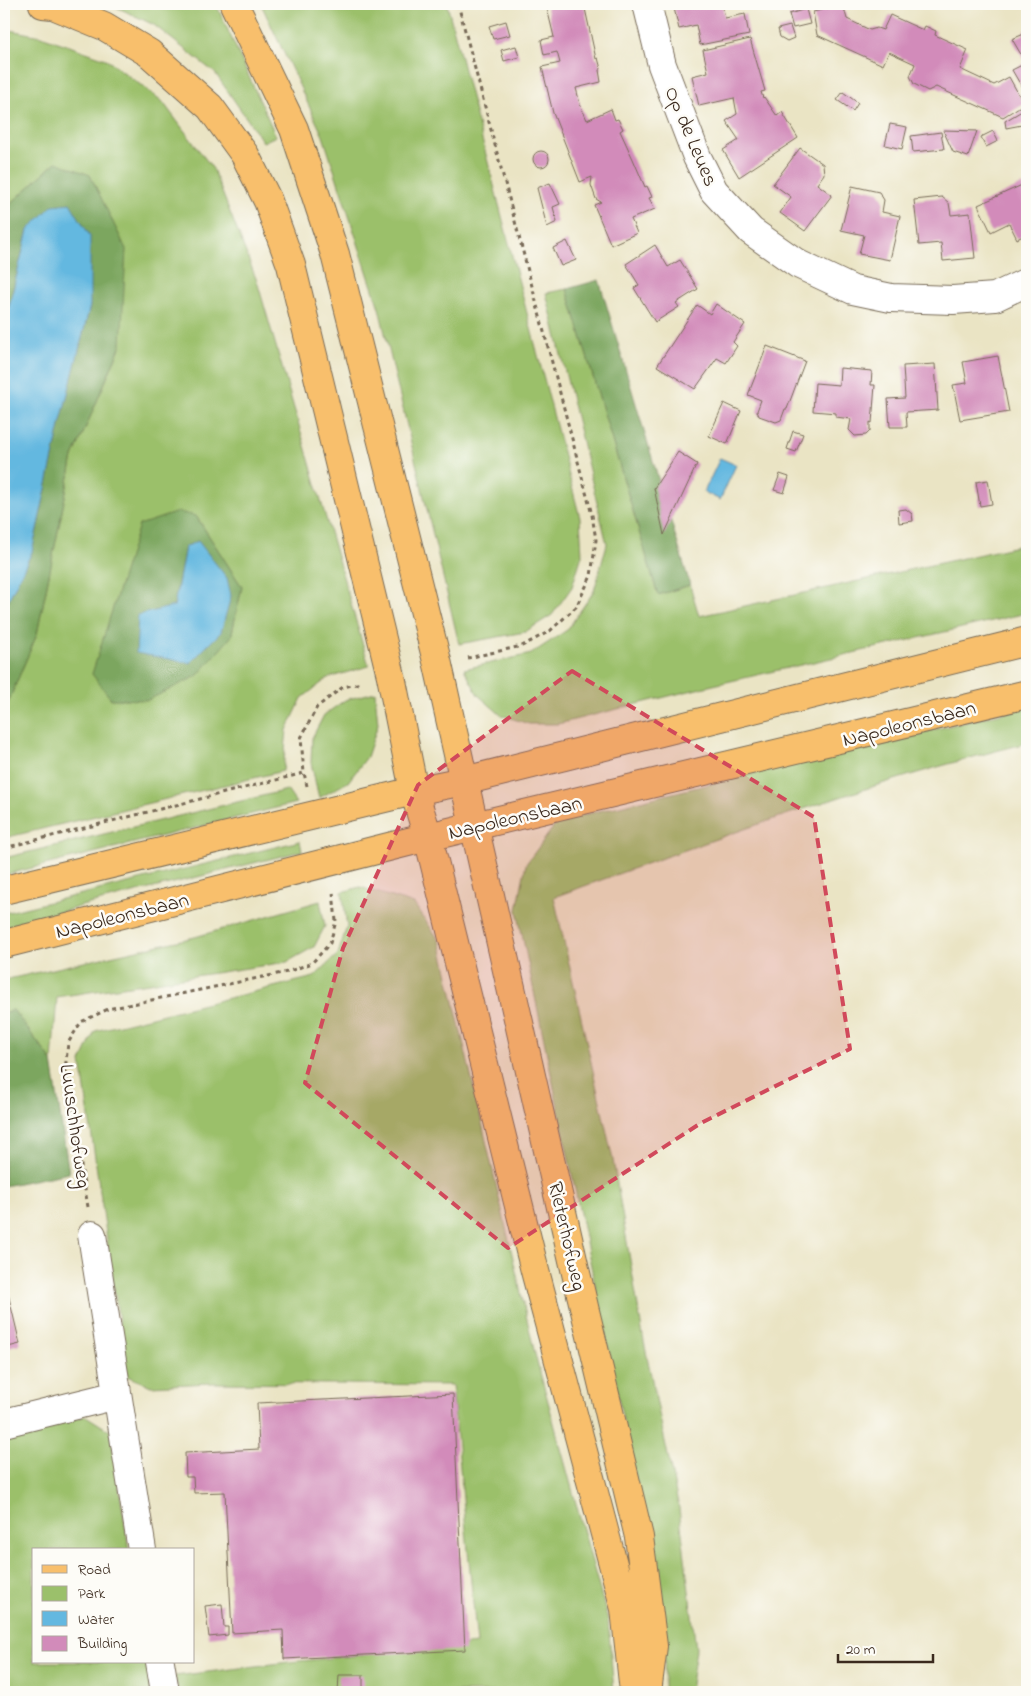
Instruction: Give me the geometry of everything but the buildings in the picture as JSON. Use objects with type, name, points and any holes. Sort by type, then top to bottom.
[{"type":"main road","name":"Rieterhofweg","points":[[43,4],[53,6],[104,26],[149,53],[210,107],[245,155],[268,201],[291,265],[391,676],[414,791],[428,838],[535,1271],[625,1609],[634,1692]]},
{"type":"main road","name":"Rieterhofweg","points":[[234,4],[294,129],[335,254],[438,665],[575,1269],[639,1537],[653,1646],[647,1692]]},
{"type":"main road","points":[[4,890],[414,791],[464,781],[1027,641]]},
{"type":"main road","name":"Napoleonsbaan","points":[[4,944],[428,838],[1027,694]]},
{"type":"street","name":"Op de Leues","points":[[647,4],[662,65],[697,157],[714,191],[751,231],[798,264],[853,290],[891,298],[953,300],[995,297],[1027,282]]},
{"type":"street","points":[[92,1235],[142,1548]]},
{"type":"street","points":[[4,1423],[117,1395]]},
{"type":"street","points":[[160,1664],[165,1692]]},
{"type":"path","points":[[438,665],[522,646],[550,631],[576,606],[591,576],[596,540],[592,515],[458,4]]},
{"type":"path","points":[[314,816],[304,773],[301,738],[316,706],[343,687],[391,676]]},
{"type":"path","points":[[4,848],[304,773]]},
{"type":"path","name":"Luuschhofweg","points":[[92,1235],[65,1071],[68,1043],[81,1022],[108,1009],[287,972],[312,963],[330,943],[336,921],[334,896],[326,864]]},
{"type":"highlighted area","points":[[572,671],[814,817],[850,1049],[701,1123],[508,1248],[305,1083],[343,948],[418,785]]},
{"type":"green space","points":[[110,4],[216,4],[276,136],[263,142],[215,73],[154,25]]},
{"type":"green space","points":[[261,4],[447,4],[580,518],[582,555],[572,587],[552,615],[525,632],[459,644],[379,308],[323,136]]},
{"type":"green space","points":[[4,29],[41,36],[106,59],[162,101],[213,169],[257,281],[369,666],[328,678],[302,698],[287,730],[283,771],[4,838],[4,712],[37,634],[73,457],[121,345],[56,162],[4,210]],"holes":[[[196,516],[242,587],[231,637],[92,674]]]},
{"type":"green space","points":[[56,162],[90,175],[126,249],[121,345],[73,457],[37,634],[4,712],[4,609],[32,552],[61,421],[90,306],[28,230],[4,326],[4,210]]},
{"type":"green space","points":[[599,280],[690,585],[658,595],[567,289]]},
{"type":"green space","points":[[567,289],[658,595],[690,585],[699,616],[1027,544],[1027,613],[709,686],[558,724],[529,724],[501,715],[478,695],[464,669],[531,654],[567,630],[594,591],[607,544],[546,293]]},
{"type":"green space","points":[[178,512],[196,516],[242,587],[231,637],[197,676],[148,700],[111,699],[92,674],[139,525]],"holes":[[[198,541],[190,663],[174,606],[185,547]]]},
{"type":"green space","points":[[375,692],[378,724],[367,757],[348,782],[319,798],[311,763],[312,738],[324,715],[345,700]]},
{"type":"green space","points":[[1027,707],[1027,743],[907,776],[789,814],[554,897],[613,1160],[644,1342],[679,1508],[696,1649],[690,1692],[664,1692],[665,1622],[517,910],[526,864],[558,821]]},
{"type":"green space","points":[[287,790],[296,803],[4,875],[4,858]]},
{"type":"green space","points":[[300,841],[302,851],[85,905],[4,929],[4,913]]},
{"type":"green space","points":[[360,887],[414,904],[440,941],[535,1354],[608,1620],[614,1692],[178,1692],[175,1676],[289,1662],[477,1644],[452,1385],[210,1383],[151,1386],[127,1376],[81,1062],[95,1031],[314,977],[338,954],[347,926],[342,892]]},
{"type":"green space","points":[[320,901],[325,926],[314,947],[287,962],[57,997],[52,1061],[13,1010],[4,1013],[4,980],[195,937]]},
{"type":"green space","points":[[13,1010],[52,1061],[69,1173],[4,1186],[4,1013]]},
{"type":"green space","points":[[86,1416],[110,1431],[129,1548],[32,1548],[32,1664],[147,1664],[152,1692],[4,1692],[4,1432]]},
{"type":"water","points":[[70,203],[90,236],[90,306],[61,421],[32,552],[4,609],[4,326],[28,230],[53,205]]},
{"type":"water","points":[[720,458],[736,465],[720,500],[704,492]]},
{"type":"water","points":[[198,541],[227,578],[231,596],[221,632],[190,663],[136,653],[138,615],[174,606],[185,547]]}]
